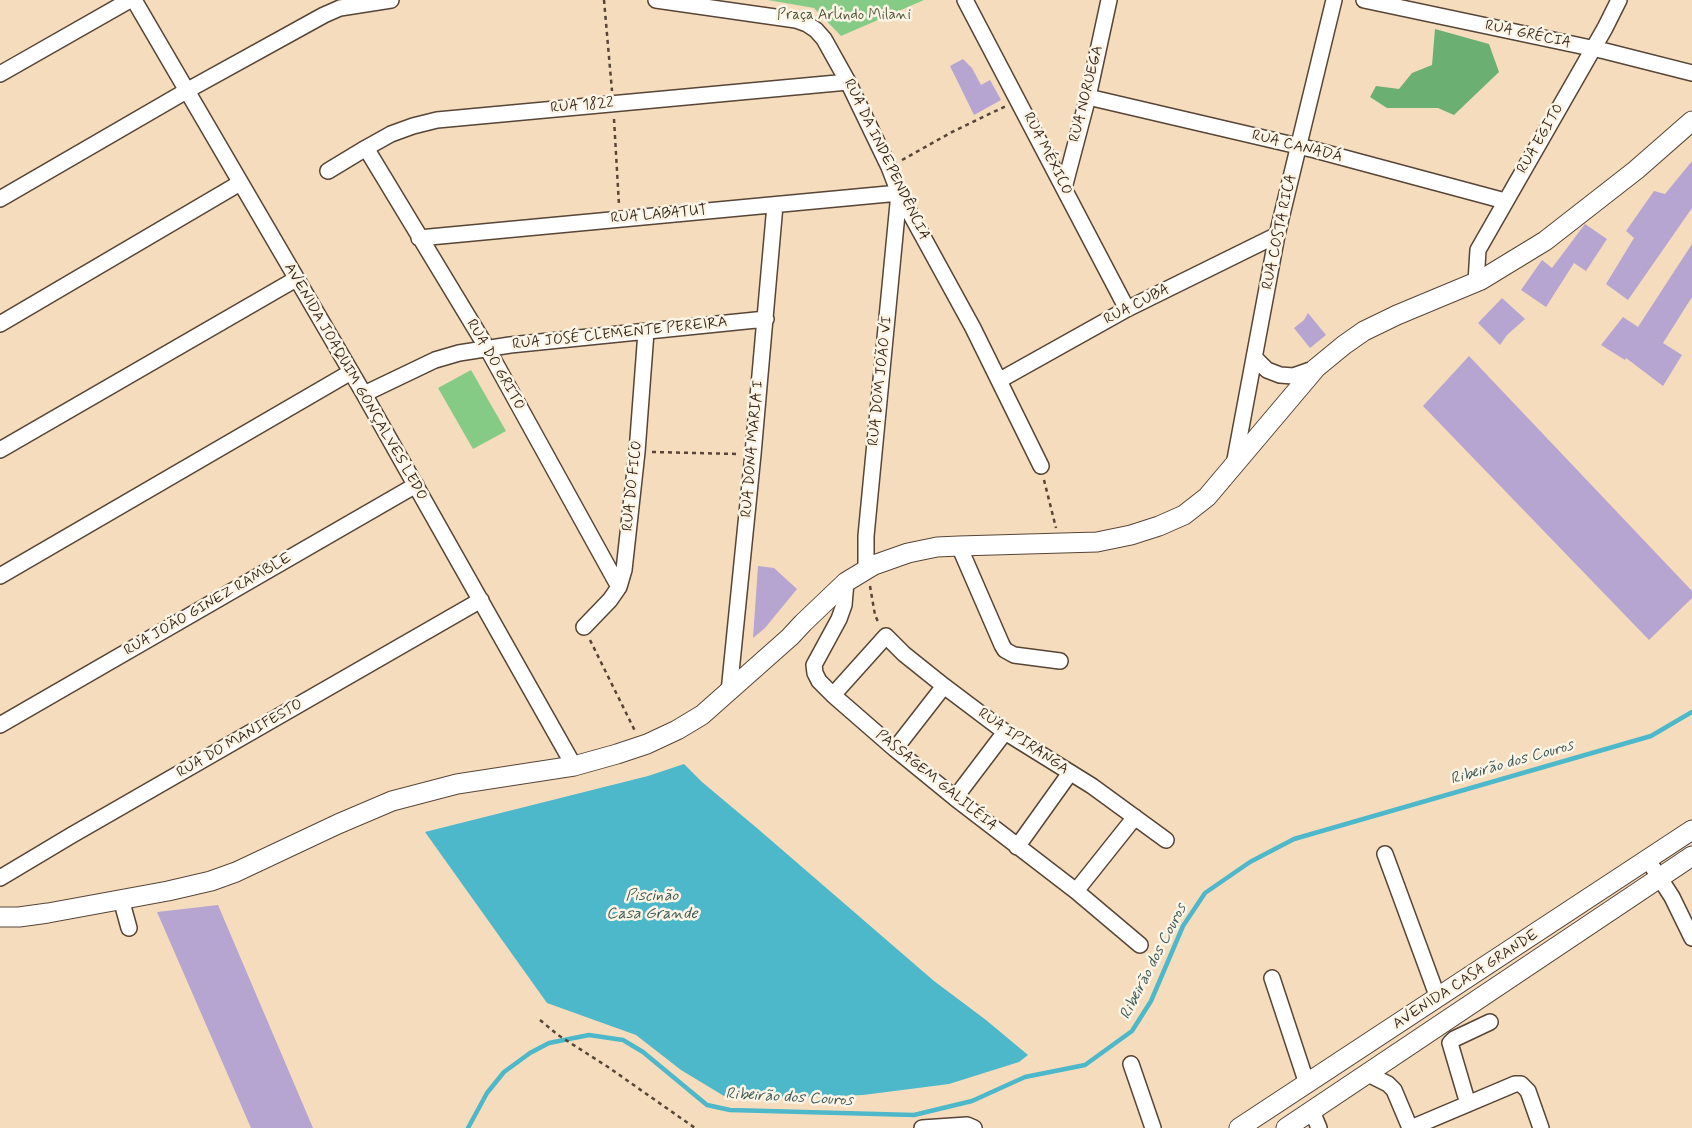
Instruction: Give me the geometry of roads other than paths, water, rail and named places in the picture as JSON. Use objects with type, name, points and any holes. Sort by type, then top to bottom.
[{"type":"main road","points":[[0,916],[19,917],[48,913],[210,881],[236,872],[392,801],[458,784],[574,766],[617,754],[662,737],[702,714],[729,692],[790,637],[846,582],[866,569],[908,553],[937,547],[1097,542],[1131,535],[1184,515],[1207,497],[1316,368],[1364,331],[1476,282],[1546,241],[1636,170],[1692,121]]},
{"type":"main road","name":"AVENIDA CASA GRANDE","points":[[1239,1128],[1692,830]]},
{"type":"main road","name":"AVENIDA CASA GRANDE","points":[[1286,1128],[1315,1119],[1368,1074],[1692,856]]},
{"type":"street","points":[[0,74],[132,0]]},
{"type":"street","name":"AVENIDA JOAQUIM GONÇALVES LEDO","points":[[132,0],[188,90],[240,183],[364,394],[574,766]]},
{"type":"street","points":[[0,198],[341,4],[391,0]]},
{"type":"street","name":"RUA DA INDEPENDÊNCIA","points":[[656,0],[796,20],[816,30],[824,39],[848,82],[889,167],[899,193],[1000,380],[1041,466]]},
{"type":"street","name":"RUA MÉXICO","points":[[965,0],[1019,100],[1127,310]]},
{"type":"street","name":"RUA NORUEGA","points":[[1064,188],[1088,97],[1109,0]]},
{"type":"street","name":"RUA COSTA RICA","points":[[1234,466],[1277,235],[1334,0]]},
{"type":"street","name":"RUA GRÉCIA","points":[[1364,0],[1593,49],[1692,73]]},
{"type":"street","name":"RUA EGITO","points":[[1476,282],[1478,250],[1619,0]]},
{"type":"street","name":"RUA 1822","points":[[328,171],[392,134],[437,120],[848,82]]},
{"type":"street","name":"RUA CANADÁ","points":[[1088,97],[1298,146],[1505,201]]},
{"type":"street","name":"RUA DO GRITO","points":[[366,148],[487,348],[619,587]]},
{"type":"street","points":[[0,324],[240,183]]},
{"type":"street","name":"RUA LABATUT","points":[[419,238],[899,193]]},
{"type":"street","name":"RUA DOM JOÃO VI","points":[[866,569],[866,536],[899,193]]},
{"type":"street","name":"RUA DONA MARIA I","points":[[729,692],[766,318],[775,205]]},
{"type":"street","name":"RUA CUBA","points":[[1000,380],[1127,310],[1277,235]]},
{"type":"street","points":[[0,450],[296,279]]},
{"type":"street","name":"RUA JOSÉ CLEMENTE PEREIRA","points":[[364,394],[435,360],[459,352],[766,318]]},
{"type":"street","name":"RUA DO FICO","points":[[584,627],[610,600],[619,587],[624,570],[637,452],[646,332]]},
{"type":"street","points":[[1255,358],[1267,370],[1280,375],[1293,376],[1316,368]]},
{"type":"street","points":[[0,576],[351,372]]},
{"type":"street","name":"RUA JOÃO GINEZ RAMBLE","points":[[0,725],[416,485]]},
{"type":"street","points":[[959,546],[1005,650],[1014,655],[1060,661]]},
{"type":"street","name":"PASSAGEM GALILÉIA","points":[[846,582],[844,606],[814,665],[819,681],[895,749],[1017,847],[1076,891],[1140,945]]},
{"type":"street","name":"RUA DO MANIFESTO","points":[[0,878],[481,600]]},
{"type":"street","name":"RUA IPIRANGA","points":[[833,695],[886,636],[904,654],[1005,732],[1092,786],[1166,840]]},
{"type":"street","points":[[895,749],[944,686]]},
{"type":"street","points":[[955,798],[1005,732]]},
{"type":"street","points":[[1017,847],[1070,773]]},
{"type":"street","points":[[1076,891],[1135,817]]},
{"type":"street","points":[[1385,854],[1438,998]]},
{"type":"street","points":[[1648,860],[1672,897],[1692,938]]},
{"type":"street","points":[[121,900],[129,928]]},
{"type":"street","points":[[1272,978],[1307,1084]]},
{"type":"street","points":[[1468,1104],[1450,1043],[1454,1039],[1490,1022]]},
{"type":"street","points":[[1132,1064],[1153,1128]]},
{"type":"street","points":[[1368,1074],[1388,1084],[1394,1090],[1411,1128],[1515,1084],[1520,1084],[1528,1091],[1541,1128]]},
{"type":"street","points":[[922,1128],[967,1125],[974,1128]]},
{"type":"water","name":"Piscinão Casa Grande","points":[[684,764],[702,782],[934,981],[986,1020],[1028,1055],[1019,1062],[949,1084],[863,1095],[789,1098],[724,1096],[681,1070],[636,1035],[547,1003],[425,832],[648,776]]},
{"type":"waterway","name":"Ribeirão dos Couros","points":[[468,1128],[487,1093],[504,1072],[530,1053],[549,1043],[589,1035],[623,1040],[643,1052],[707,1105],[730,1110],[914,1115],[972,1101],[1025,1077],[1085,1065],[1132,1031],[1151,1001],[1183,926],[1205,893],[1250,862],[1294,839],[1651,736],[1692,712]]},
{"type":"park label","name":"Praça Arlindo Milani","points":[[844,16]]}]
